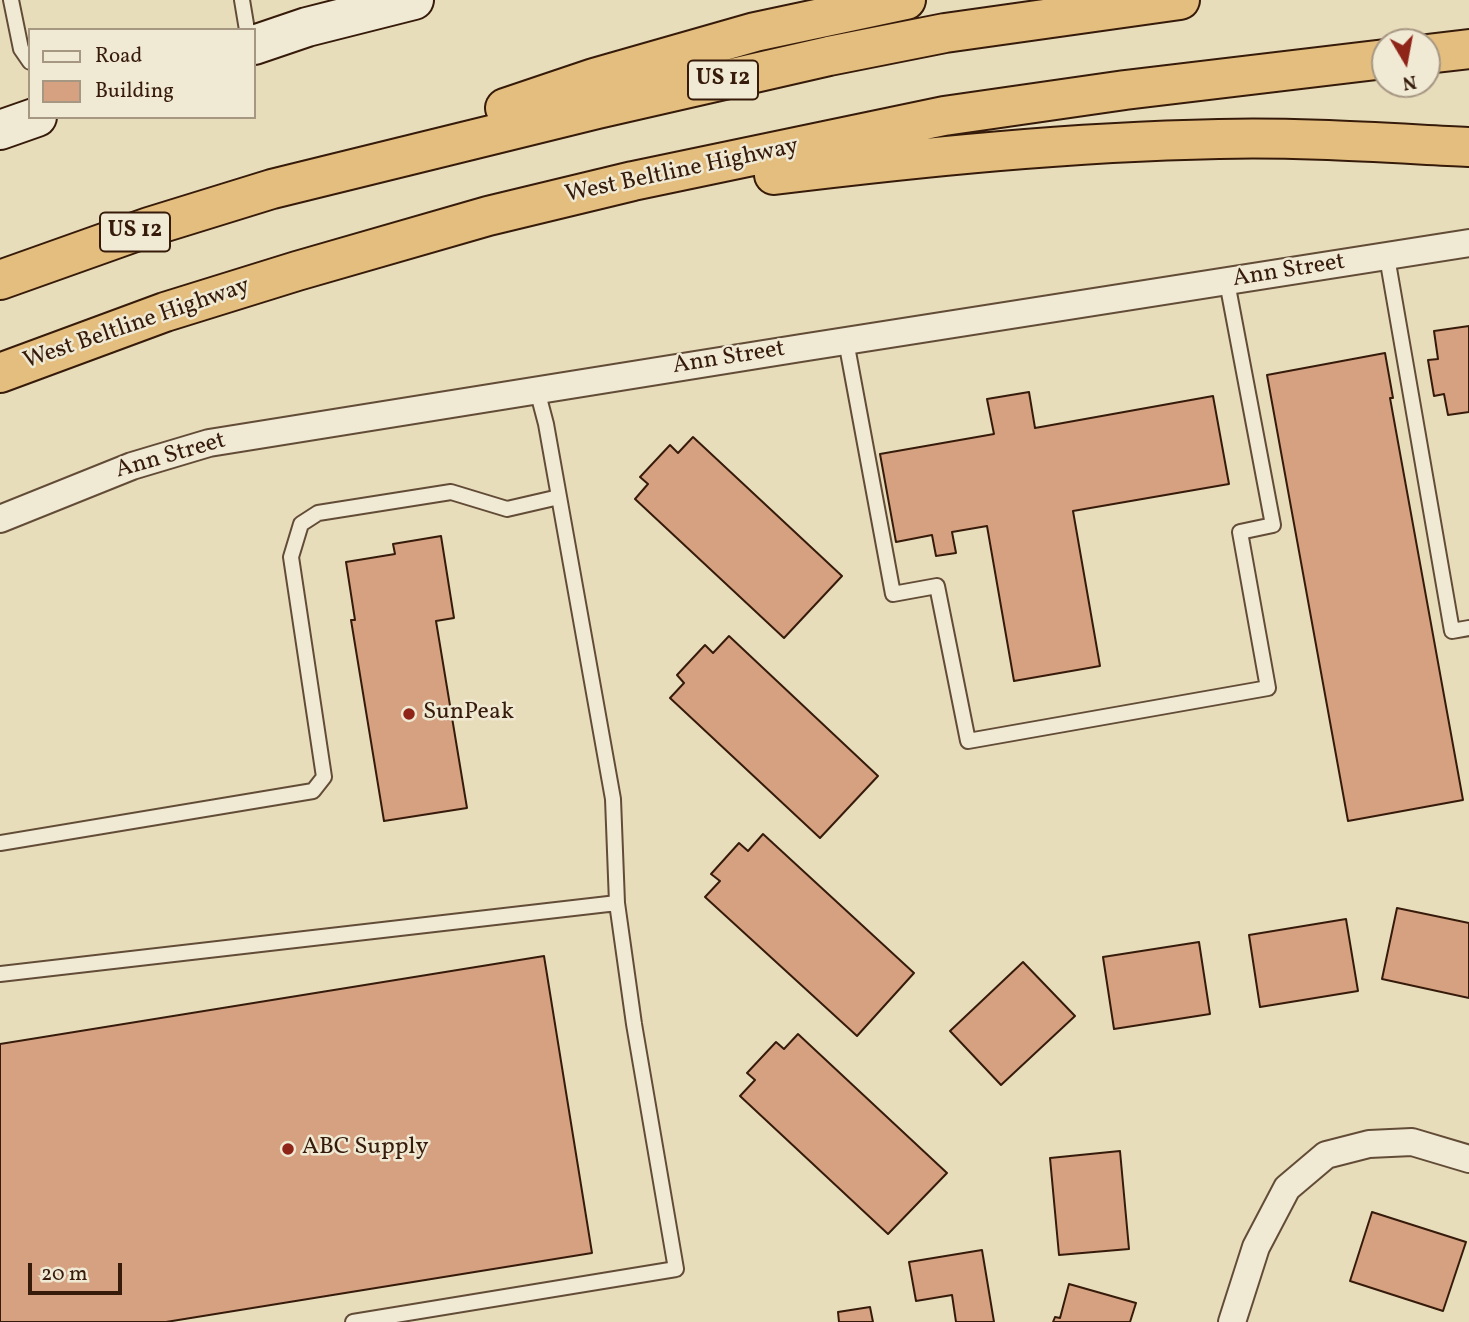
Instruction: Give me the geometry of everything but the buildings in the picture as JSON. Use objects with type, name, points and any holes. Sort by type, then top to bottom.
[{"type":"highway","points":[[272,189],[594,78],[755,32],[906,0]]},
{"type":"highway","name":"US 12","points":[[0,280],[149,227],[272,189],[597,109],[829,56],[945,33],[1180,0]]},
{"type":"highway","points":[[1441,52],[1469,49]]},
{"type":"highway","name":"West Beltline Highway","points":[[0,373],[165,312],[297,271],[488,216],[633,181],[944,116],[1125,90],[1371,61]]},
{"type":"highway","points":[[488,216],[691,185],[1003,150],[1282,138],[1469,147]]},
{"type":"street","points":[[256,44],[307,27],[414,0]]},
{"type":"street","points":[[0,130],[31,119]]},
{"type":"street","name":"Ann Street","points":[[0,519],[132,466],[209,443],[1469,243]]},
{"type":"street","points":[[1232,1322],[1256,1248],[1287,1188],[1326,1155],[1369,1144],[1412,1142],[1469,1159]]},
{"type":"lane","points":[[11,0],[21,49],[28,59]]},
{"type":"lane","points":[[242,0],[247,28]]},
{"type":"lane","points":[[1387,257],[1452,631],[1469,628]]},
{"type":"lane","points":[[846,341],[893,594],[937,586],[968,741],[1268,688],[1240,532],[1273,526],[1227,282]]},
{"type":"lane","points":[[353,1322],[676,1269],[634,1024],[617,903],[613,799],[546,424],[537,390]]},
{"type":"lane","points":[[0,844],[313,791],[324,777],[291,557],[301,524],[318,513],[451,492],[507,509],[559,497]]},
{"type":"lane","points":[[0,974],[617,903]]},
{"type":"place","name":"SunPeak","points":[[409,714]]},
{"type":"place","name":"ABC Supply","points":[[288,1149]]}]
